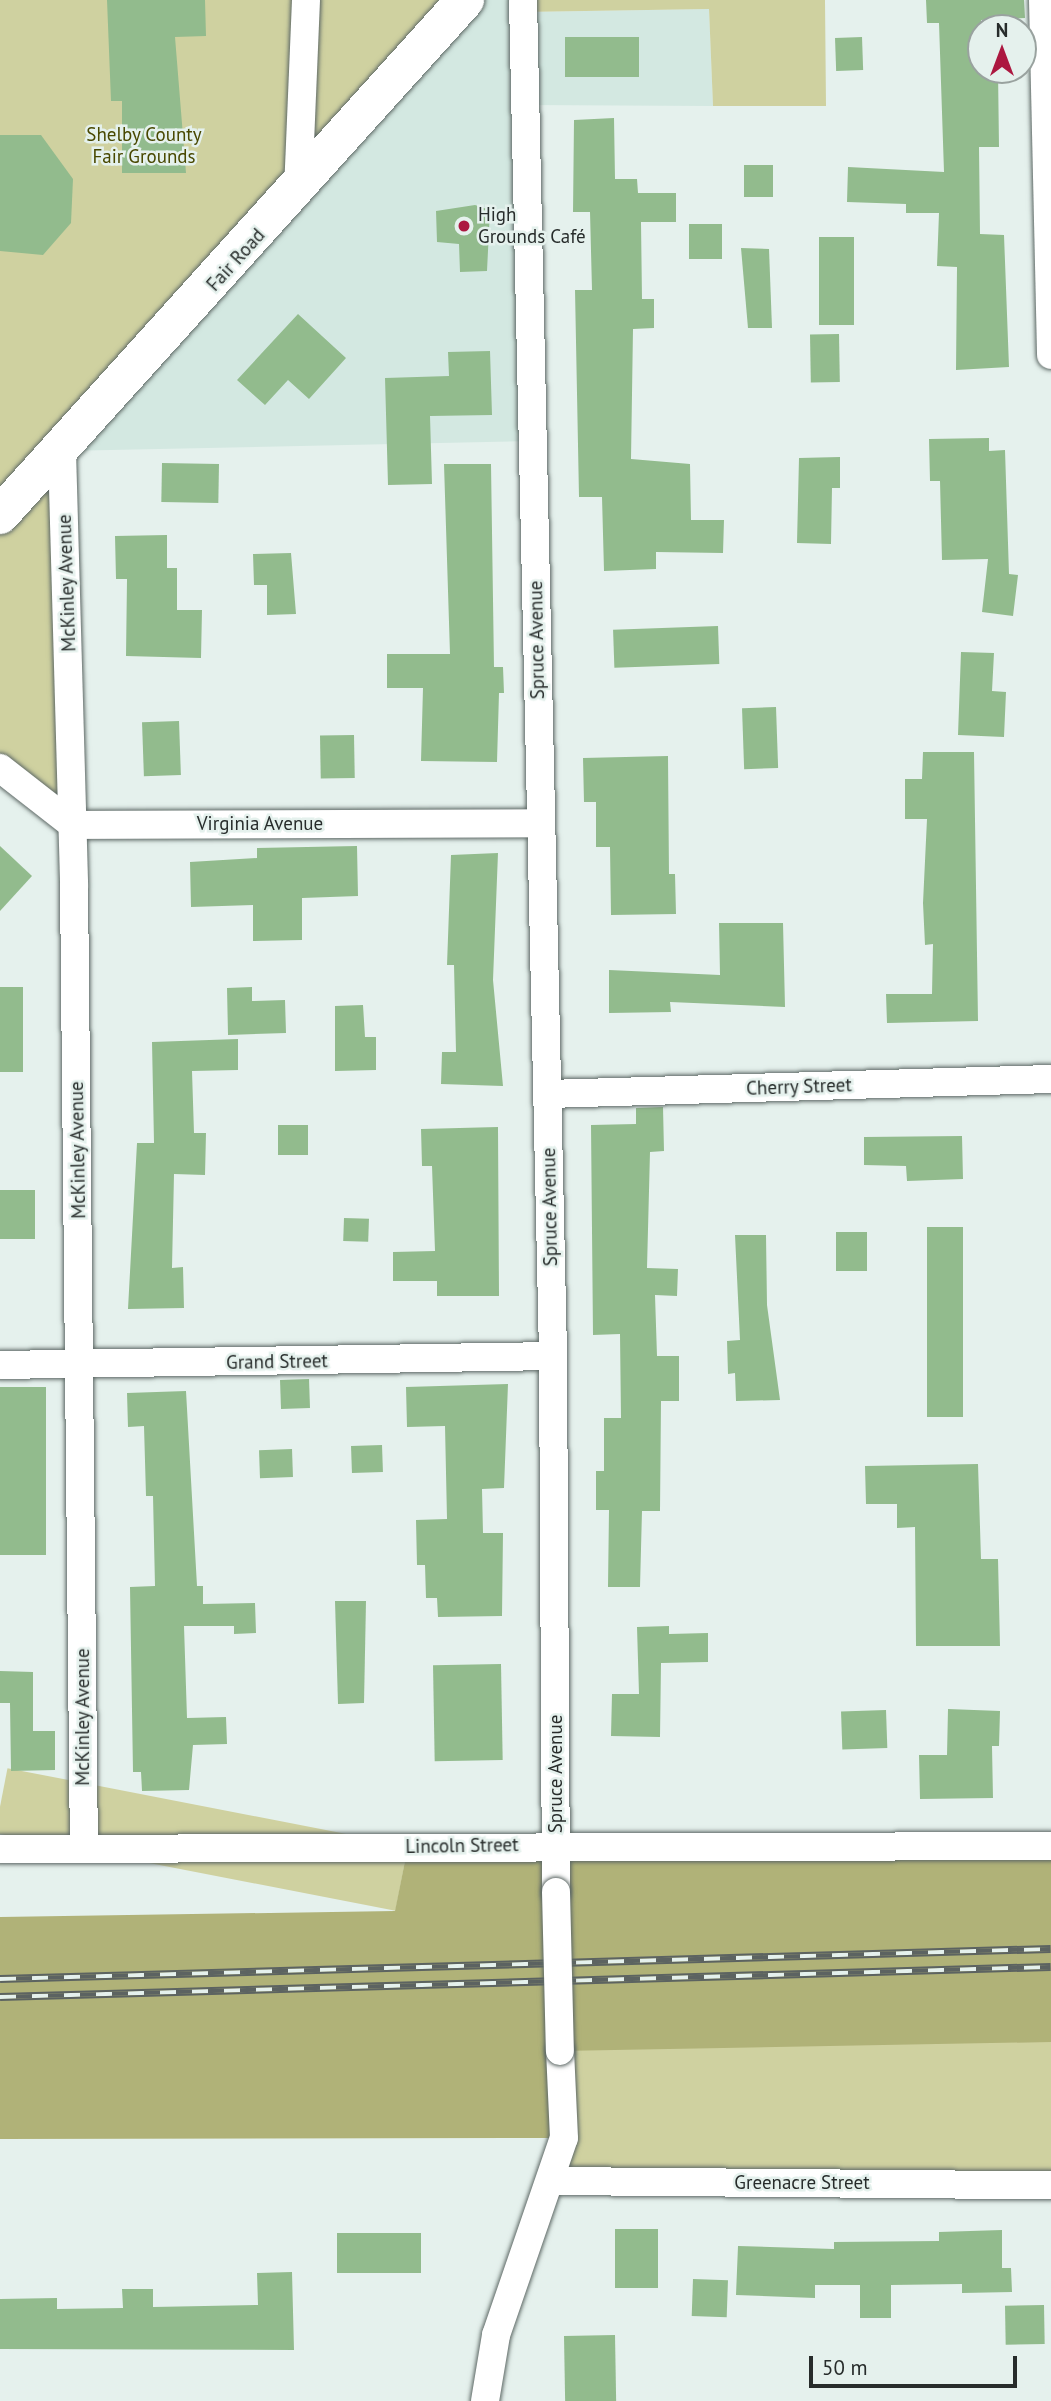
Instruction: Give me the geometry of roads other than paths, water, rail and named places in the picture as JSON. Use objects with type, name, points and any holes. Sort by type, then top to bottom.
[{"type":"main road","name":"Fair Road","points":[[0,515],[62,452],[298,191],[465,0]]},
{"type":"street","points":[[298,191],[306,0]]},
{"type":"street","name":"Spruce Avenue","points":[[485,2401],[496,2335],[553,2181],[564,2138],[556,1892],[553,1356],[548,1094],[523,0]]},
{"type":"street","points":[[1043,0],[1051,355]]},
{"type":"street","name":"McKinley Avenue","points":[[62,452],[73,825],[82,1365],[84,1848]]},
{"type":"street","points":[[0,768],[73,825]]},
{"type":"street","name":"Virginia Avenue","points":[[73,825],[540,823]]},
{"type":"street","name":"Cherry Street","points":[[548,1094],[1051,1079]]},
{"type":"street","name":"Grand Street","points":[[0,1365],[553,1356]]},
{"type":"street","name":"Lincoln Street","points":[[0,1849],[556,1845],[1051,1846]]},
{"type":"street","name":"Greenacre Street","points":[[553,2181],[1051,2185]]},
{"type":"railway","points":[[0,1979],[1051,1949]]},
{"type":"railway","points":[[0,1997],[1051,1967]]},
{"type":"place","name":"High Grounds Café","points":[[464,226]]},
{"type":"park label","name":"Shelby County Fair Grounds","points":[[144,146]]}]
